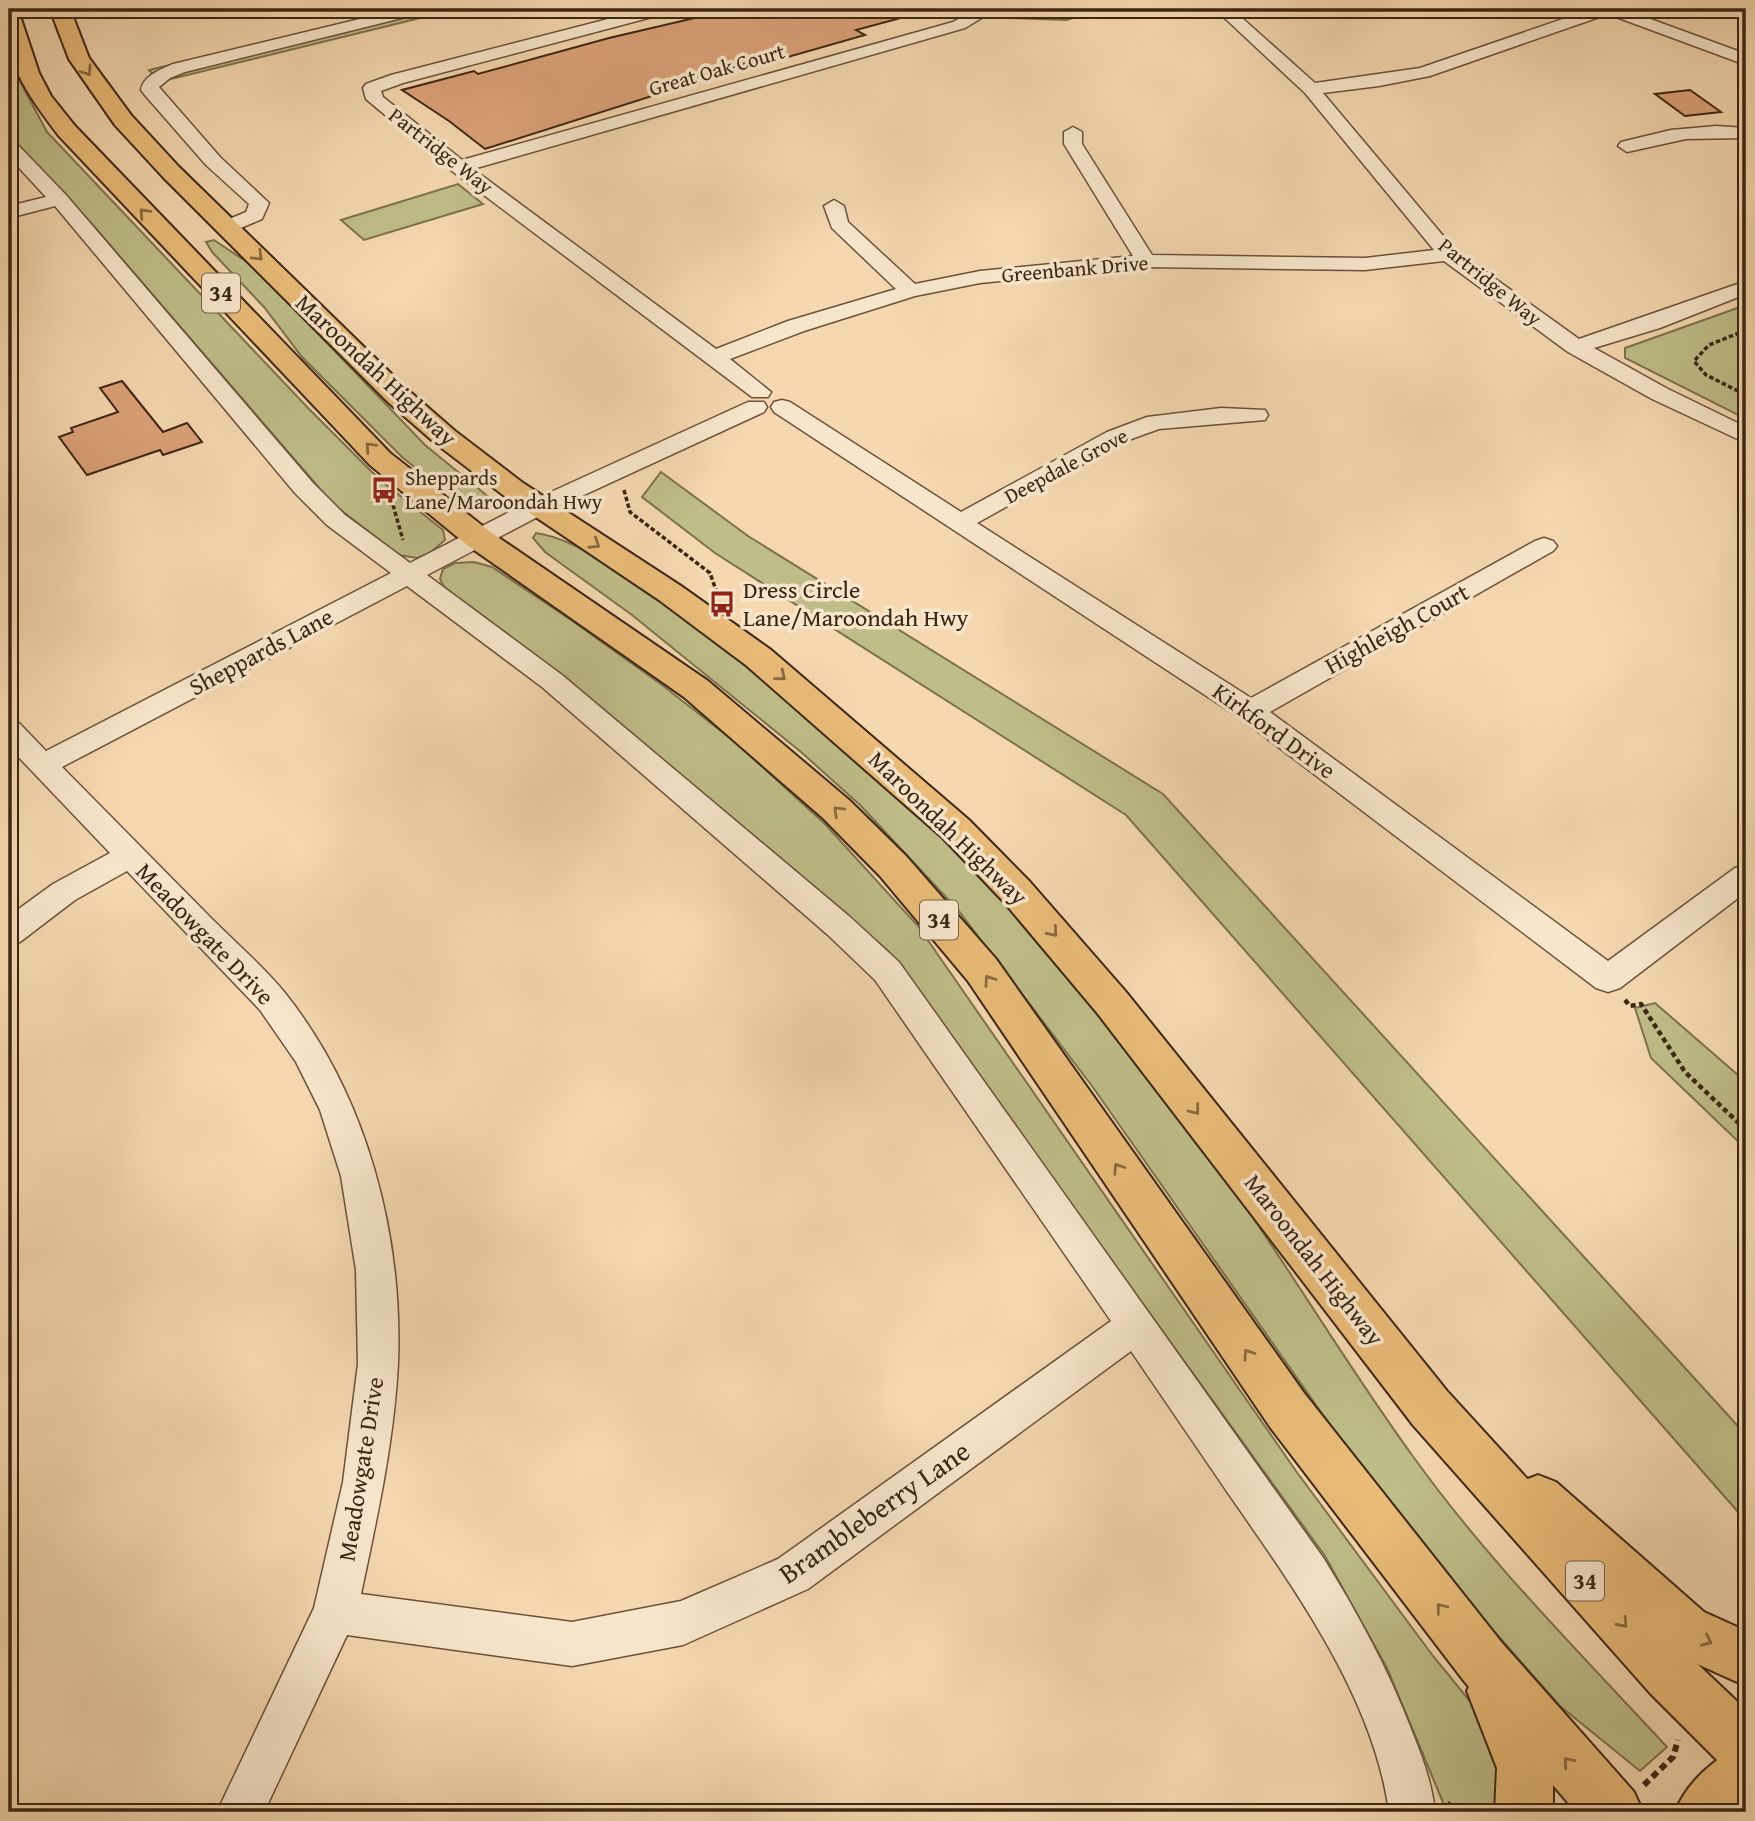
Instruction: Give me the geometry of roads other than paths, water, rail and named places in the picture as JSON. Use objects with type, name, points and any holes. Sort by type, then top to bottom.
[{"type":"main road","name":"Maroondah Highway","points":[[60,9],[79,59],[106,99],[171,172],[200,234],[309,382],[380,459],[478,538],[643,651],[713,703],[836,809],[893,866],[982,970],[1287,1410],[1483,1662],[1614,1812]]},
{"type":"main road","name":"Maroondah Highway","points":[[9,13],[29,73],[41,97],[76,141],[200,234],[368,367],[467,455],[538,507],[670,593],[759,658],[834,719],[956,830],[1017,892],[1112,1003],[1430,1408],[1669,1674],[1746,1749]]},
{"type":"main road","points":[[1430,1408],[1606,1559],[1685,1631],[1746,1660]]},
{"type":"main road","points":[[1483,1662],[1525,1768],[1524,1812]]},
{"type":"main road","points":[[1704,1812],[1746,1772]]},
{"type":"street","points":[[200,234],[255,215],[259,203],[191,139],[157,100],[150,90],[150,85],[164,74],[179,68],[420,9]]},
{"type":"street","name":"Partridge Way","points":[[666,9],[397,79],[372,88],[375,99],[459,167],[715,357],[766,402]]},
{"type":"street","points":[[1225,10],[1248,9]]},
{"type":"street","points":[[1311,89],[1379,81],[1424,72],[1608,9],[1746,60]]},
{"type":"street","name":"Partridge Way","points":[[1225,10],[1311,89],[1448,254],[1576,347],[1660,394],[1746,436]]},
{"type":"street","name":"Great Oak Court","points":[[459,167],[959,25],[985,11]]},
{"type":"street","points":[[1627,146],[1668,135],[1707,131],[1746,133]]},
{"type":"street","points":[[1073,132],[1073,144],[1146,261]]},
{"type":"street","points":[[9,146],[59,199],[304,488],[337,520],[406,557],[839,926],[887,971],[1312,1581],[1350,1642],[1384,1712],[1411,1793],[1412,1812]]},
{"type":"street","points":[[9,212],[59,199]]},
{"type":"street","points":[[834,206],[839,224],[911,291]]},
{"type":"street","name":"Greenbank Drive","points":[[715,357],[796,326],[911,291],[980,277],[1146,261],[1365,264],[1448,254]]},
{"type":"street","points":[[1576,347],[1664,319],[1746,287]]},
{"type":"street","name":"Sheppards Lane","points":[[43,765],[406,557],[478,538],[538,507],[766,402]]},
{"type":"street","name":"Kirkford Drive","points":[[766,402],[962,521],[1250,711],[1608,979],[1746,876]]},
{"type":"street","name":"Deepdale Grove","points":[[962,521],[1115,437],[1156,422],[1221,415],[1257,415]]},
{"type":"street","name":"Highleigh Court","points":[[1250,711],[1544,546]]},
{"type":"street","name":"Meadowgate Drive","points":[[9,730],[272,1001],[309,1054],[326,1087],[337,1110],[359,1176],[376,1270],[378,1364],[364,1482],[335,1612],[240,1812]]},
{"type":"street","points":[[9,933],[64,892],[129,856]]},
{"type":"street","name":"Brambleberry Lane","points":[[335,1612],[572,1644],[683,1623],[793,1574],[1136,1325]]},
{"type":"place","name":"Sheppards Lane/Maroondah Hwy","points":[[384,490]]},
{"type":"place","name":"Dress Circle Lane/Maroondah Hwy","points":[[722,604]]}]
